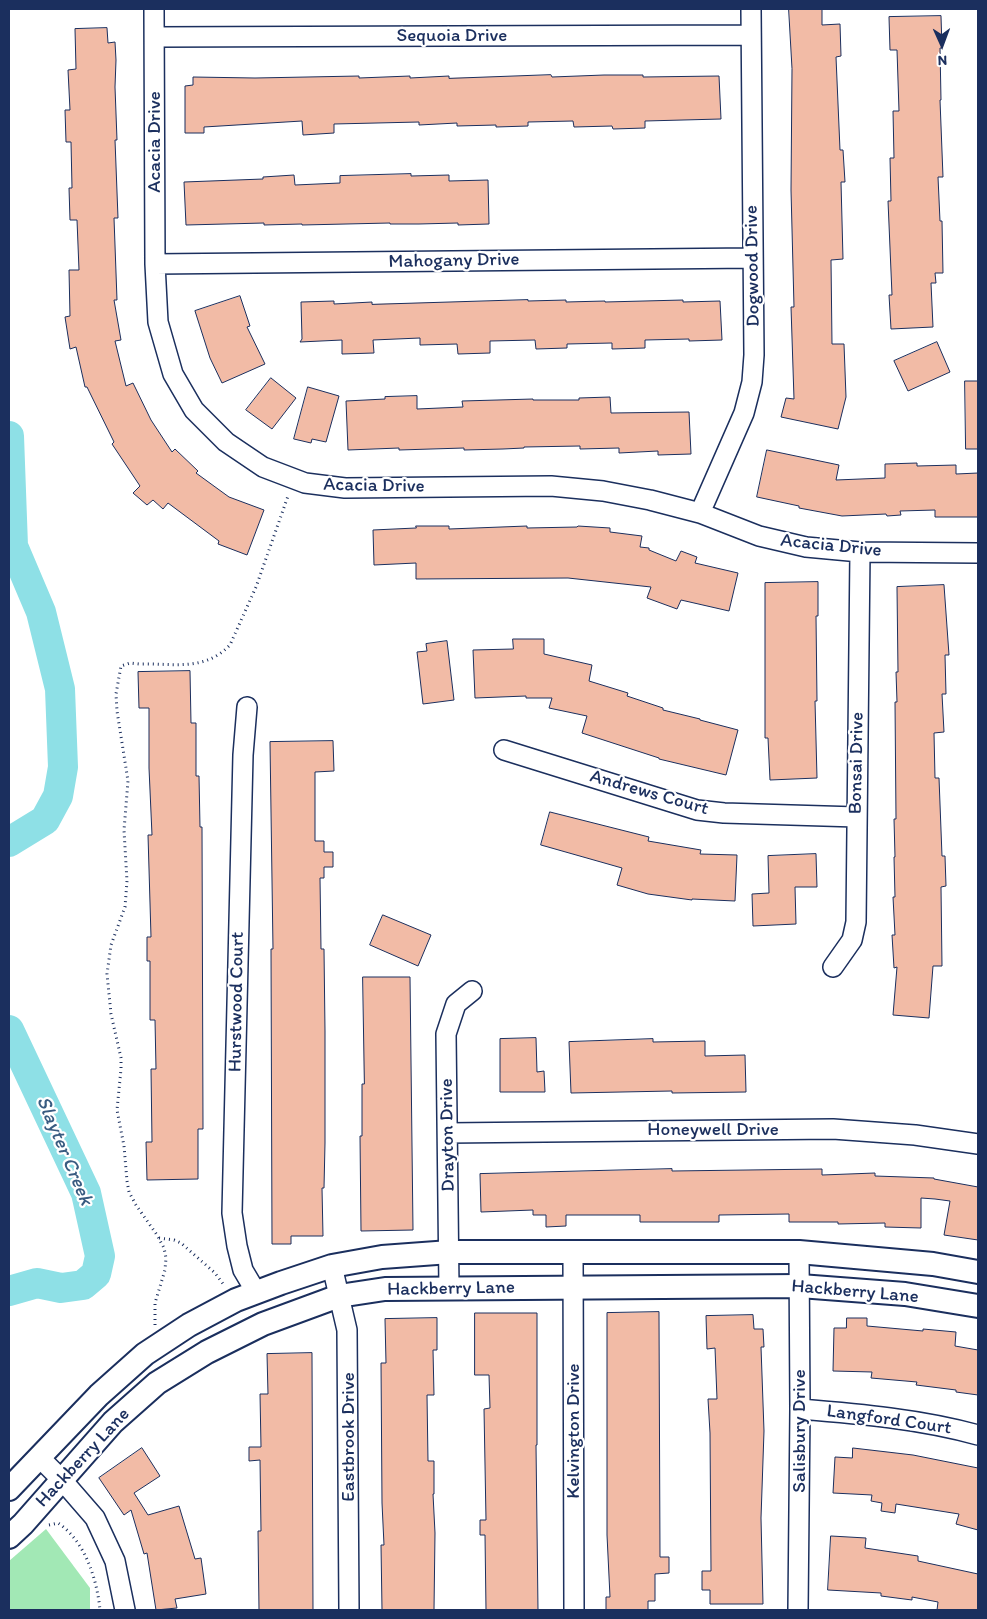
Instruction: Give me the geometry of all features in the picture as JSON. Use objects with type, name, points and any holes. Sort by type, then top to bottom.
[{"type":"street","name":"Acacia Drive","points":[[154,9],[155,264],[158,322],[173,374],[194,410],[226,442],[263,467],[305,483],[345,488],[551,486],[603,491],[650,500],[700,513],[759,536],[806,547],[860,552],[978,553]]},
{"type":"street","name":"Dogwood Drive","points":[[700,513],[744,413],[752,382],[754,355],[750,9]]},
{"type":"street","name":"Sequoia Drive","points":[[154,37],[750,35]]},
{"type":"street","name":"Mahogany Drive","points":[[155,264],[752,258]]},
{"type":"street","name":"Bonsai Drive","points":[[833,967],[852,940],[856,922],[860,552]]},
{"type":"street","name":"Hurstwood Court","points":[[247,707],[243,755],[232,1214],[243,1270],[256,1292]]},
{"type":"street","name":"Andrews Court","points":[[504,750],[697,810],[724,813],[857,817]]},
{"type":"street","name":"Drayton Drive","points":[[450,1288],[446,1034],[456,1004],[472,991]]},
{"type":"street","name":"Honeywell Drive","points":[[448,1132],[833,1129],[915,1135],[978,1144]]},
{"type":"street","name":"Hackberry Lane","points":[[9,1489],[99,1395],[145,1354],[189,1325],[236,1300],[332,1266],[382,1256],[450,1252],[800,1252],[933,1264],[978,1272]]},
{"type":"street","name":"Kelvington Drive","points":[[573,1252],[574,1610]]},
{"type":"street","name":"Salisbury Drive","points":[[798,1610],[800,1252]]},
{"type":"street","name":"Eastbrook Drive","points":[[332,1266],[347,1330],[348,1347],[349,1610]]},
{"type":"street","name":"Hackberry Lane","points":[[9,1537],[113,1422],[157,1383],[207,1352],[263,1324],[339,1296],[385,1289],[574,1286],[800,1286],[905,1294],[978,1306]]},
{"type":"street","name":"Langford Court","points":[[800,1409],[872,1415],[954,1428],[978,1435]]},
{"type":"street","points":[[39,1457],[95,1518],[115,1561],[125,1610]]},
{"type":"path","points":[[156,1332],[155,1303],[165,1270],[166,1258],[159,1238],[136,1205],[127,1181],[124,1146],[117,1110],[121,1058],[111,1014],[107,974],[111,945],[124,908],[127,881],[124,830],[128,781],[116,706],[119,670],[121,666],[130,663],[197,664],[212,659],[230,645],[256,587],[288,496]]},
{"type":"path","points":[[159,1238],[181,1243],[215,1273],[226,1288]]},
{"type":"path","points":[[48,1525],[58,1523],[64,1527],[73,1535],[81,1548],[95,1583],[100,1610]]},
{"type":"green space","points":[[46,1529],[90,1588],[90,1610],[9,1610],[9,1561]]},
{"type":"building","points":[[789,9],[822,9],[822,25],[840,24],[841,56],[836,57],[840,150],[843,150],[845,182],[841,182],[843,259],[831,260],[832,344],[844,344],[846,397],[838,429],[781,417],[786,398],[794,399],[791,307],[794,307],[791,190],[792,69]]},
{"type":"building","points":[[941,16],[940,100],[943,177],[938,177],[940,221],[942,221],[943,273],[935,273],[936,283],[931,283],[933,327],[891,329],[889,295],[892,295],[888,201],[891,201],[890,158],[894,158],[893,111],[899,111],[897,50],[890,50],[889,17]]},
{"type":"building","points":[[107,28],[108,43],[115,42],[116,60],[117,140],[115,140],[118,218],[114,218],[117,300],[114,300],[121,340],[115,341],[126,386],[133,383],[151,420],[172,452],[175,449],[198,471],[196,473],[229,497],[264,510],[247,555],[218,544],[219,541],[168,503],[163,509],[153,500],[147,505],[133,493],[140,486],[112,444],[114,442],[87,387],[85,387],[76,347],[70,349],[65,317],[70,316],[69,270],[79,270],[77,220],[70,220],[69,188],[72,188],[71,142],[66,142],[65,110],[70,110],[68,70],[76,69],[75,29]]},
{"type":"building","points":[[551,75],[552,77],[604,75],[643,75],[643,77],[719,76],[721,119],[645,121],[645,128],[613,129],[612,126],[574,127],[573,121],[528,122],[528,126],[496,127],[496,125],[457,126],[457,123],[419,125],[419,122],[334,124],[334,133],[303,135],[302,121],[204,127],[204,133],[185,133],[185,86],[193,85],[193,77],[359,76],[359,78],[410,76],[410,78],[449,76],[449,78]]},
{"type":"building","points":[[411,174],[411,176],[449,175],[449,181],[488,180],[489,224],[264,225],[264,223],[186,225],[184,182],[263,179],[263,177],[294,175],[295,185],[340,183],[340,176]]},
{"type":"building","points":[[240,296],[250,326],[247,327],[265,364],[222,383],[210,358],[195,311]]},
{"type":"building","points":[[566,300],[566,302],[720,301],[722,340],[645,340],[645,348],[612,349],[612,343],[567,344],[567,348],[536,349],[535,340],[490,341],[490,353],[458,354],[457,344],[420,345],[420,338],[373,340],[374,353],[342,354],[342,340],[300,342],[302,339],[301,302],[334,301],[334,304],[372,302],[372,304]]},
{"type":"building","points":[[937,342],[950,372],[908,391],[894,361]]},
{"type":"building","points":[[271,378],[296,398],[272,429],[246,410]]},
{"type":"building","points":[[965,381],[978,381],[978,449],[966,449]]},
{"type":"building","points":[[308,387],[339,396],[326,442],[312,439],[311,443],[294,439]]},
{"type":"building","points":[[417,396],[417,409],[463,407],[462,401],[579,400],[579,398],[610,397],[611,413],[689,412],[691,454],[658,455],[658,451],[619,453],[619,448],[580,449],[580,446],[464,450],[464,448],[399,450],[399,448],[348,450],[346,401]]},
{"type":"building","points":[[767,450],[839,465],[836,480],[885,478],[885,464],[917,463],[917,466],[956,465],[956,474],[978,473],[978,517],[935,517],[935,510],[900,511],[901,515],[887,516],[886,514],[842,516],[799,508],[799,506],[757,497]]},
{"type":"building","points":[[416,526],[449,526],[449,529],[527,526],[527,528],[578,526],[610,528],[610,532],[642,536],[640,547],[649,548],[649,550],[676,561],[681,551],[697,557],[695,563],[738,573],[729,611],[681,600],[677,609],[647,598],[651,587],[568,578],[416,579],[416,563],[374,565],[373,530],[416,528]]},
{"type":"building","points":[[818,582],[818,616],[816,616],[817,701],[815,701],[817,778],[770,780],[768,738],[765,738],[765,583]]},
{"type":"building","points":[[944,585],[949,655],[945,655],[946,694],[942,694],[944,732],[934,733],[935,778],[939,778],[942,856],[945,856],[946,886],[941,887],[942,966],[933,966],[929,1018],[893,1015],[897,967],[894,968],[892,935],[895,935],[893,897],[895,897],[894,819],[896,819],[895,702],[897,702],[896,672],[898,672],[897,587]]},
{"type":"building","points":[[513,639],[544,639],[544,654],[592,665],[589,681],[628,693],[627,696],[663,708],[663,710],[738,730],[726,775],[659,759],[582,733],[587,716],[549,708],[552,698],[526,698],[526,696],[475,698],[473,650],[513,649]]},
{"type":"building","points":[[447,641],[454,700],[423,704],[417,652],[427,651],[426,644]]},
{"type":"building","points":[[190,671],[191,723],[196,723],[196,776],[199,776],[200,827],[202,827],[203,1129],[198,1129],[198,1179],[147,1180],[146,1142],[152,1142],[151,1069],[156,1069],[155,1020],[150,1020],[150,961],[147,961],[147,937],[151,937],[148,835],[152,835],[149,708],[139,708],[138,672]]},
{"type":"building","points":[[333,741],[334,771],[315,772],[315,841],[324,841],[324,852],[333,852],[333,867],[324,867],[324,878],[320,878],[321,949],[324,949],[325,1031],[323,1236],[291,1236],[291,1244],[272,1244],[271,949],[273,949],[270,742]]},
{"type":"building","points":[[550,812],[649,837],[648,841],[701,850],[700,854],[737,855],[735,901],[692,900],[648,894],[617,885],[622,868],[541,845]]},
{"type":"building","points":[[816,854],[817,887],[795,887],[796,924],[753,926],[752,894],[769,893],[768,856]]},
{"type":"building","points":[[383,915],[431,935],[418,966],[370,945]]},
{"type":"building","points":[[363,977],[410,977],[413,1230],[361,1231],[360,1136],[362,1136],[362,1084],[364,1084]]},
{"type":"building","points":[[536,1038],[537,1072],[544,1071],[545,1092],[500,1092],[500,1039]]},
{"type":"building","points":[[653,1039],[653,1042],[705,1041],[705,1056],[745,1055],[746,1092],[571,1093],[569,1042]]},
{"type":"building","points":[[672,1169],[672,1171],[822,1169],[822,1175],[875,1173],[875,1176],[934,1178],[978,1187],[978,1240],[944,1235],[950,1201],[921,1198],[921,1228],[885,1227],[885,1223],[789,1222],[789,1214],[719,1215],[719,1222],[640,1222],[640,1215],[566,1215],[566,1226],[546,1227],[546,1215],[533,1215],[533,1210],[481,1212],[480,1174]]},
{"type":"building","points":[[659,1312],[660,1557],[669,1557],[669,1573],[655,1574],[655,1601],[648,1601],[648,1610],[606,1610],[606,1597],[610,1597],[607,1535],[607,1313]]},
{"type":"building","points":[[475,1313],[537,1313],[538,1610],[486,1610],[485,1535],[480,1535],[480,1520],[486,1520],[484,1409],[490,1408],[489,1375],[475,1375]]},
{"type":"building","points":[[753,1315],[754,1329],[763,1329],[764,1347],[761,1347],[764,1431],[761,1518],[763,1604],[710,1604],[710,1590],[702,1590],[702,1571],[711,1571],[708,1399],[717,1399],[715,1348],[707,1349],[706,1316]]},
{"type":"building","points":[[437,1318],[437,1350],[433,1350],[434,1395],[427,1395],[428,1461],[434,1461],[434,1610],[382,1610],[381,1545],[384,1545],[381,1363],[386,1363],[385,1319]]},
{"type":"building","points":[[847,1318],[867,1318],[867,1326],[956,1332],[955,1346],[978,1350],[978,1395],[916,1385],[917,1382],[871,1378],[872,1372],[833,1371],[834,1328],[846,1328]]},
{"type":"building","points":[[312,1353],[313,1610],[259,1610],[258,1531],[261,1531],[260,1460],[249,1461],[249,1447],[261,1447],[260,1394],[268,1394],[267,1354]]},
{"type":"building","points":[[142,1448],[160,1476],[134,1493],[148,1515],[179,1506],[195,1559],[201,1558],[206,1594],[175,1599],[177,1608],[156,1610],[147,1553],[144,1554],[131,1510],[124,1515],[99,1478]]},
{"type":"building","points":[[853,1448],[913,1455],[978,1468],[978,1530],[956,1524],[959,1514],[896,1504],[895,1513],[881,1511],[882,1503],[871,1501],[872,1495],[833,1493],[835,1457],[852,1458]]},
{"type":"building","points":[[831,1536],[866,1538],[865,1548],[918,1556],[918,1561],[978,1574],[978,1610],[937,1610],[938,1602],[912,1597],[912,1600],[881,1596],[881,1593],[828,1590]]},
{"type":"waterway","name":"Slayter Creek","points":[[9,436],[13,546],[41,612],[60,689],[63,767],[58,796],[45,820],[9,842]]},
{"type":"waterway","name":"Slayter Creek","points":[[9,1030],[86,1193],[100,1256],[96,1274],[83,1285],[61,1288],[37,1283],[9,1291]]}]
